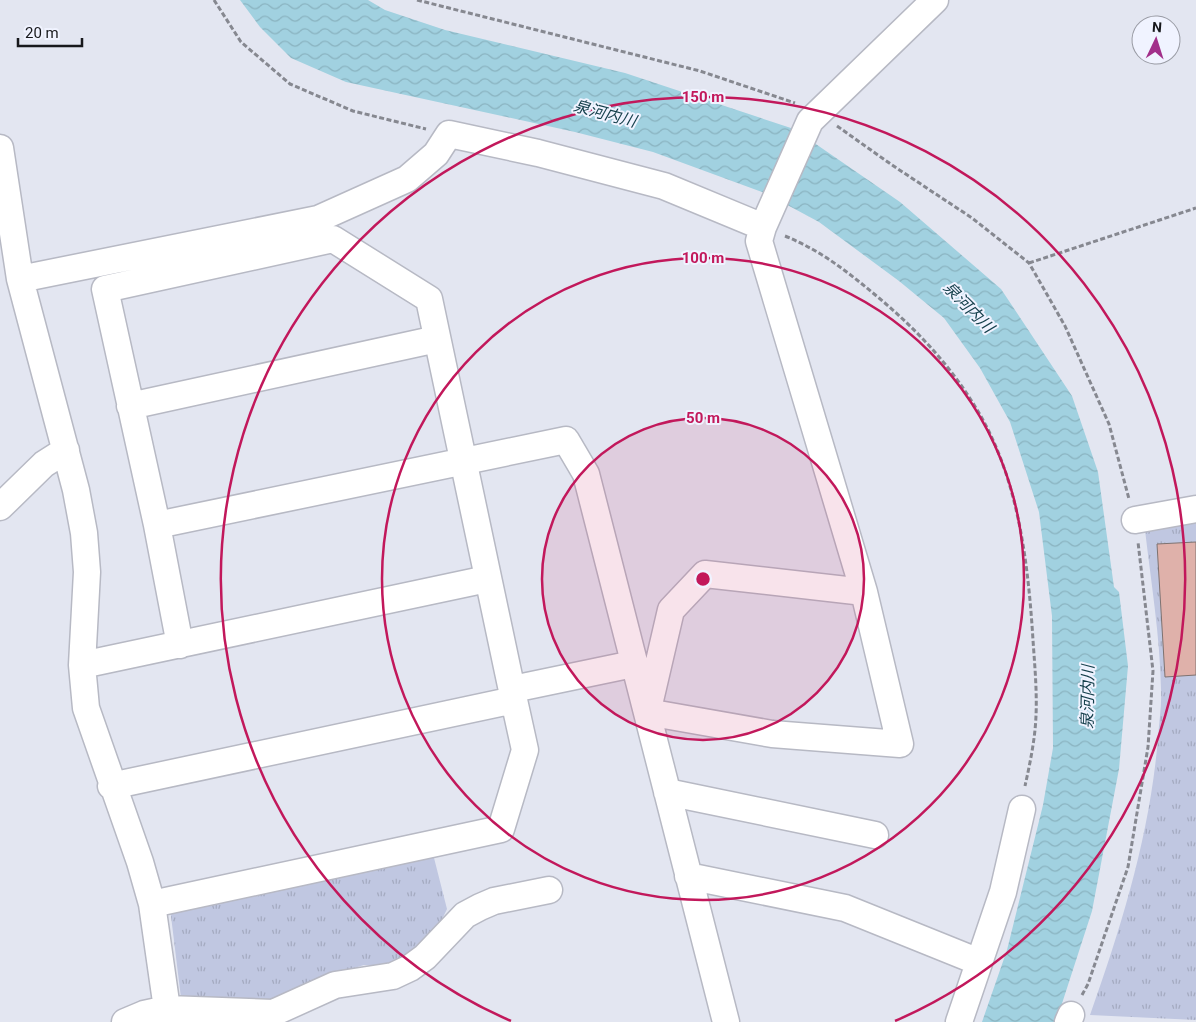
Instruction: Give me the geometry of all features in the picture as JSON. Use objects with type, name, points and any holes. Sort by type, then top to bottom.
[{"type":"street","points":[[647,712],[772,734],[900,744],[864,592],[759,241],[765,222],[815,116],[935,0]]},
{"type":"street","points":[[20,279],[318,219],[408,179],[436,154],[448,134],[538,153],[664,186],[765,222]]},
{"type":"street","points":[[0,148],[20,279],[66,450],[84,533],[86,572],[82,665],[86,708],[111,786],[140,862],[152,904],[169,1015]]},
{"type":"street","points":[[152,904],[501,829],[525,750],[487,579],[429,299],[333,239],[106,289],[157,525],[180,645]]},
{"type":"street","points":[[130,406],[437,339]]},
{"type":"street","points":[[157,525],[462,460],[566,440],[586,474],[726,1022]]},
{"type":"street","points":[[0,507],[44,464],[66,450]]},
{"type":"street","points":[[1135,520],[1196,509]]},
{"type":"street","points":[[647,712],[671,610],[705,574],[864,592]]},
{"type":"street","points":[[82,665],[487,579]]},
{"type":"street","points":[[111,786],[513,695],[633,664]]},
{"type":"street","points":[[667,792],[875,835]]},
{"type":"street","points":[[959,1022],[1003,892],[1022,809]]},
{"type":"street","points":[[688,876],[845,908],[979,962]]},
{"type":"street","points":[[125,1022],[144,1014],[273,1013],[335,985],[393,976],[410,968],[425,957],[465,915],[494,901],[549,890]]},
{"type":"path","points":[[214,0],[241,42],[290,84],[353,111],[448,134]]},
{"type":"path","points":[[417,0],[700,71],[815,116],[972,218],[1029,263],[1065,326],[1109,424],[1135,520],[1144,577],[1153,671],[1148,747],[1128,867],[1088,984],[1070,1018]]},
{"type":"path","points":[[1029,263],[1196,208]]},
{"type":"path","points":[[765,222],[821,252],[909,323],[945,362],[976,408],[998,452],[1015,505],[1032,613],[1036,687],[1035,730],[1022,809]]},
{"type":"green space","points":[[1196,520],[1196,1020],[1090,1015],[1133,879],[1154,774],[1161,695],[1157,629],[1145,530]]},
{"type":"green space","points":[[432,850],[447,909],[432,940],[396,967],[364,965],[311,981],[274,1003],[181,998],[170,908]]},
{"type":"water","name":"泉河内川","points":[[240,0],[368,0],[385,10],[445,30],[625,73],[794,129],[900,202],[1001,289],[1072,396],[1098,472],[1114,587],[1119,592],[1128,666],[1119,769],[1092,911],[1056,1022],[982,1022],[1007,950],[1043,805],[1053,748],[1052,616],[1039,512],[1010,422],[980,368],[944,318],[899,281],[819,222],[765,193],[653,152],[575,132],[346,82],[291,58],[260,27]]},
{"type":"building","points":[[1196,542],[1196,675],[1165,677],[1157,544]]}]
